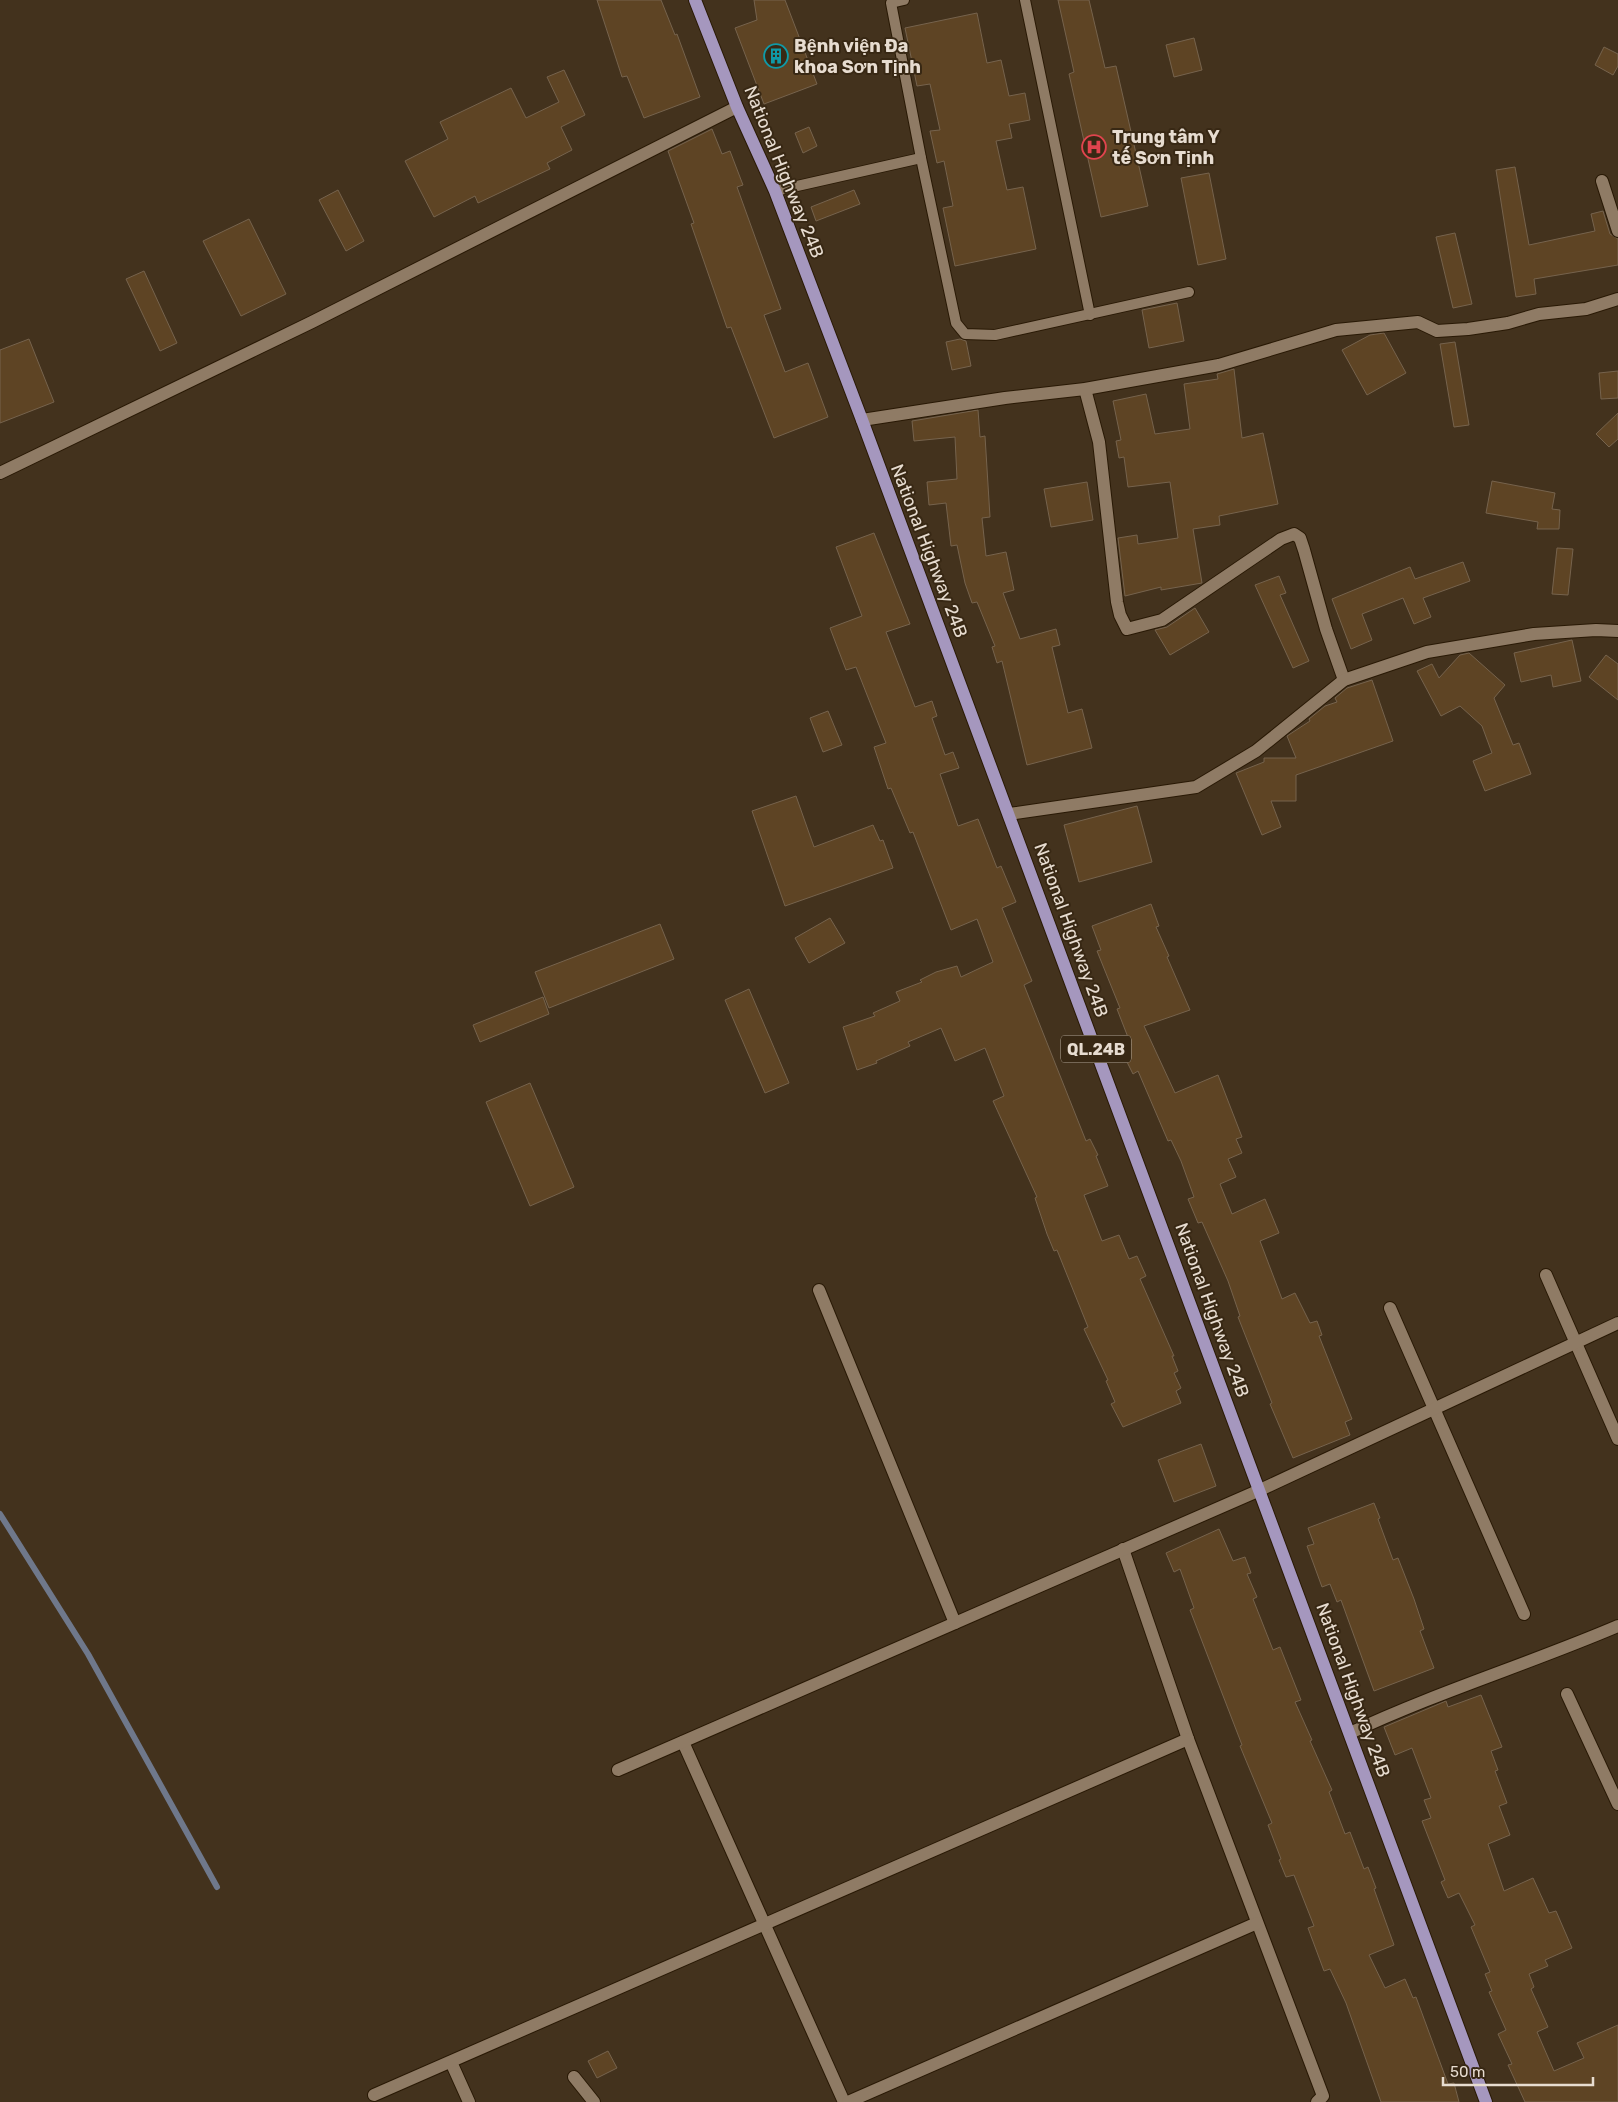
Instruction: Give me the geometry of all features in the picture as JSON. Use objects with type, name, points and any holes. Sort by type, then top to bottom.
[{"type":"main road","name":"National Highway 24B","points":[[695,0],[737,107],[775,191],[862,420],[1486,2102]]},
{"type":"street","points":[[0,473],[321,318],[737,107]]},
{"type":"street","points":[[1602,181],[1618,231]]},
{"type":"street","points":[[862,420],[1005,398],[1085,389],[1219,365],[1336,330],[1418,322],[1437,332],[1468,329],[1508,323],[1539,314],[1586,309],[1618,299]]},
{"type":"street","points":[[1085,389],[1099,442],[1117,602],[1120,615],[1127,628],[1162,620],[1280,538],[1294,534],[1300,538],[1326,629],[1344,680]]},
{"type":"street","points":[[1009,814],[1196,787],[1256,751],[1344,680],[1436,650],[1534,634],[1596,630],[1618,631]]},
{"type":"street","points":[[1546,1275],[1618,1439]]},
{"type":"street","points":[[819,1290],[955,1623]]},
{"type":"street","points":[[1390,1308],[1524,1614]]},
{"type":"street","points":[[618,1770],[1260,1490],[1618,1322]]},
{"type":"street","points":[[1123,1549],[1188,1739],[1322,2096],[1317,2102]]},
{"type":"street","points":[[1350,1733],[1409,1706],[1548,1656],[1618,1626]]},
{"type":"street","points":[[1567,1694],[1618,1804]]},
{"type":"street","points":[[374,2096],[1188,1739]]},
{"type":"street","points":[[683,1742],[844,2102]]},
{"type":"street","points":[[848,2102],[1257,1923]]},
{"type":"street","points":[[451,2062],[469,2102]]},
{"type":"street","points":[[574,2077],[594,2102]]},
{"type":"lane","points":[[904,0],[891,3],[956,323],[965,334],[995,335],[1189,292]]},
{"type":"lane","points":[[1025,0],[1090,315]]},
{"type":"lane","points":[[775,191],[921,158]]},
{"type":"building","points":[[597,0],[661,0],[675,35],[677,34],[700,97],[644,118],[627,76],[622,77]]},
{"type":"building","name":"Bệnh viện Đa khoa Sơn Tịnh","points":[[754,0],[785,0],[817,84],[764,104],[735,28],[757,20]]},
{"type":"building","points":[[1058,0],[1089,0],[1105,68],[1116,66],[1148,206],[1101,217],[1069,74],[1074,72]]},
{"type":"building","points":[[977,13],[987,63],[1001,60],[1009,96],[1025,93],[1030,120],[1009,124],[1012,138],[996,141],[1007,190],[1023,187],[1036,249],[955,266],[943,208],[953,206],[944,161],[937,163],[930,131],[940,130],[930,84],[917,86],[905,28]]},
{"type":"building","points":[[1194,38],[1202,70],[1174,77],[1166,45]]},
{"type":"building","points":[[1604,47],[1618,54],[1618,66],[1613,75],[1595,65]]},
{"type":"building","points":[[564,70],[585,115],[561,127],[572,150],[547,163],[550,169],[478,203],[475,196],[434,217],[405,161],[448,139],[440,122],[511,88],[526,118],[559,102],[547,77]]},
{"type":"building","points":[[809,127],[817,146],[803,153],[795,133]]},
{"type":"building","points":[[712,129],[722,154],[730,151],[743,185],[737,187],[781,309],[764,315],[785,372],[808,363],[828,417],[774,438],[731,327],[727,328],[691,224],[694,223],[668,151]]},
{"type":"building","points":[[1515,167],[1529,245],[1595,231],[1591,214],[1603,211],[1610,234],[1618,239],[1618,265],[1534,279],[1536,294],[1516,297],[1496,170]]},
{"type":"building","points":[[1209,173],[1226,259],[1198,265],[1181,178]]},
{"type":"building","points":[[338,190],[364,241],[346,251],[319,200]]},
{"type":"building","points":[[854,190],[860,204],[816,221],[811,207]]},
{"type":"building","points":[[249,219],[286,294],[241,316],[203,241]]},
{"type":"building","points":[[1455,233],[1472,304],[1453,308],[1436,237]]},
{"type":"building","points":[[144,271],[177,343],[160,351],[126,279]]},
{"type":"building","points":[[1177,303],[1184,341],[1149,348],[1142,310]]},
{"type":"building","points":[[1384,333],[1406,373],[1367,395],[1342,350],[1370,335]]},
{"type":"building","points":[[29,339],[54,402],[0,423],[0,350]]},
{"type":"building","points":[[960,339],[966,341],[971,366],[952,370],[946,342]]},
{"type":"building","points":[[1455,342],[1469,425],[1454,427],[1440,344]]},
{"type":"building","points":[[1234,369],[1242,438],[1263,433],[1278,504],[1219,516],[1220,525],[1193,529],[1202,583],[1161,590],[1161,587],[1125,596],[1118,538],[1137,535],[1138,544],[1178,538],[1170,482],[1128,487],[1124,457],[1119,458],[1116,441],[1121,440],[1113,401],[1146,394],[1155,434],[1190,429],[1184,384],[1218,379],[1217,374]]},
{"type":"building","points":[[1618,371],[1618,398],[1601,399],[1599,373]]},
{"type":"building","points":[[978,410],[980,437],[985,436],[990,517],[982,518],[986,556],[1006,552],[1014,590],[1003,593],[1020,639],[1056,629],[1060,645],[1052,647],[1068,713],[1082,709],[1092,748],[1027,765],[1002,661],[997,663],[992,647],[995,646],[977,602],[972,603],[965,583],[957,545],[951,546],[946,503],[929,505],[927,482],[957,479],[955,437],[914,441],[912,421]]},
{"type":"building","points":[[1618,413],[1618,439],[1609,447],[1596,434]]},
{"type":"building","points":[[1492,481],[1555,493],[1552,509],[1560,510],[1559,529],[1537,529],[1538,522],[1486,513]]},
{"type":"building","points":[[1087,482],[1093,520],[1051,527],[1044,489]]},
{"type":"building","points":[[874,533],[910,624],[886,632],[915,707],[932,701],[937,716],[932,718],[945,755],[953,752],[959,768],[940,774],[958,826],[978,819],[997,868],[1001,866],[1016,902],[1002,908],[1032,981],[1024,985],[1086,1141],[1090,1139],[1098,1155],[1096,1156],[1108,1186],[1084,1195],[1102,1241],[1119,1235],[1129,1259],[1137,1256],[1146,1276],[1140,1279],[1174,1356],[1172,1356],[1178,1371],[1174,1373],[1181,1388],[1176,1391],[1181,1403],[1123,1427],[1111,1404],[1115,1402],[1106,1381],[1108,1380],[1084,1329],[1088,1327],[1057,1250],[1054,1251],[1047,1234],[1035,1198],[1037,1197],[993,1101],[1004,1096],[985,1048],[955,1061],[941,1028],[908,1042],[910,1046],[876,1061],[877,1063],[857,1070],[843,1027],[875,1016],[873,1013],[900,1001],[896,992],[922,982],[920,980],[936,972],[957,966],[961,977],[993,962],[977,919],[951,930],[913,832],[910,833],[891,788],[888,789],[874,747],[886,743],[856,667],[846,670],[830,628],[862,616],[836,547]]},
{"type":"building","points":[[1557,548],[1573,549],[1568,595],[1552,594]]},
{"type":"building","points":[[1463,562],[1470,581],[1423,598],[1431,617],[1414,624],[1403,598],[1362,614],[1372,640],[1351,649],[1332,599],[1410,567],[1415,579]]},
{"type":"building","points":[[1279,576],[1286,593],[1280,595],[1309,661],[1293,668],[1255,585]]},
{"type":"building","points":[[1195,608],[1209,632],[1170,655],[1155,630],[1167,627]]},
{"type":"building","points":[[1572,640],[1581,681],[1553,687],[1551,675],[1521,682],[1514,653]]},
{"type":"building","points":[[1469,653],[1505,685],[1494,698],[1513,745],[1519,743],[1531,774],[1485,791],[1473,761],[1492,753],[1482,726],[1460,706],[1441,716],[1417,671],[1432,664],[1439,678],[1460,655]]},
{"type":"building","points":[[1606,655],[1618,664],[1618,700],[1589,677]]},
{"type":"building","points":[[1372,680],[1393,741],[1296,775],[1296,801],[1271,801],[1281,827],[1262,835],[1236,773],[1264,762],[1264,758],[1296,758],[1287,736],[1310,721],[1309,719],[1325,706],[1337,702],[1335,698],[1347,688]]},
{"type":"building","points":[[828,711],[842,745],[823,752],[810,718]]},
{"type":"building","points":[[796,796],[814,847],[873,825],[880,841],[883,840],[893,868],[785,906],[752,811]]},
{"type":"building","points":[[1137,806],[1152,862],[1079,882],[1064,825]]},
{"type":"building","points":[[1151,904],[1159,926],[1156,927],[1169,956],[1167,957],[1190,1010],[1144,1026],[1175,1093],[1218,1075],[1242,1137],[1236,1139],[1242,1153],[1228,1159],[1236,1177],[1220,1184],[1232,1214],[1265,1199],[1279,1233],[1260,1241],[1282,1299],[1295,1293],[1310,1323],[1317,1321],[1322,1335],[1319,1336],[1352,1419],[1345,1422],[1350,1435],[1293,1458],[1270,1404],[1272,1403],[1238,1317],[1240,1316],[1228,1281],[1202,1222],[1198,1223],[1188,1199],[1194,1197],[1181,1161],[1171,1140],[1168,1141],[1138,1071],[1133,1074],[1121,1050],[1131,1045],[1117,1009],[1120,1008],[1097,951],[1101,950],[1092,926]]},
{"type":"building","points":[[830,918],[845,943],[809,963],[795,938]]},
{"type":"building","points":[[660,924],[674,959],[549,1008],[535,972]]},
{"type":"building","points":[[749,989],[789,1083],[765,1093],[725,1000]]},
{"type":"building","points":[[543,997],[549,1014],[480,1042],[473,1025]]},
{"type":"building","points":[[530,1083],[574,1187],[530,1206],[486,1102]]},
{"type":"building","points":[[1201,1444],[1216,1486],[1174,1502],[1158,1460]]},
{"type":"building","points":[[1374,1503],[1393,1560],[1398,1558],[1414,1599],[1424,1629],[1420,1631],[1434,1668],[1374,1691],[1341,1600],[1337,1602],[1330,1584],[1322,1587],[1307,1546],[1314,1544],[1308,1528]]},
{"type":"building","points":[[1219,1529],[1233,1561],[1245,1557],[1251,1573],[1247,1574],[1257,1597],[1253,1599],[1273,1650],[1280,1647],[1301,1700],[1295,1702],[1332,1790],[1329,1792],[1345,1834],[1350,1832],[1364,1869],[1368,1867],[1376,1888],[1374,1889],[1394,1945],[1369,1955],[1385,1988],[1405,1979],[1413,1998],[1416,1997],[1448,2084],[1454,2083],[1459,2102],[1381,2102],[1346,2003],[1330,1969],[1324,1971],[1308,1928],[1314,1926],[1294,1875],[1286,1877],[1279,1860],[1281,1859],[1268,1825],[1272,1823],[1240,1746],[1242,1745],[1190,1610],[1194,1608],[1180,1569],[1174,1572],[1166,1553]]},
{"type":"building","points":[[1481,1695],[1502,1747],[1491,1751],[1498,1770],[1495,1771],[1507,1803],[1499,1806],[1510,1835],[1488,1844],[1504,1891],[1533,1878],[1549,1913],[1556,1911],[1572,1948],[1545,1960],[1548,1966],[1529,1974],[1534,1987],[1531,1989],[1548,2027],[1537,2032],[1554,2071],[1584,2058],[1577,2043],[1618,2025],[1618,2102],[1525,2102],[1508,2065],[1512,2064],[1498,2034],[1506,2030],[1489,1992],[1492,1991],[1485,1974],[1490,1972],[1471,1927],[1475,1925],[1459,1893],[1448,1898],[1441,1882],[1445,1880],[1422,1821],[1431,1818],[1424,1800],[1431,1798],[1412,1748],[1395,1755],[1384,1727],[1446,1701],[1448,1707]]},
{"type":"building","points":[[608,2051],[617,2068],[597,2078],[588,2061]]},
{"type":"waterway","points":[[0,1514],[88,1654],[217,1887]]},
{"type":"place","name":"Bệnh viện Đa khoa Sơn Tịnh","points":[[776,56]]},
{"type":"place","name":"Trung tâm Y tế Sơn Tịnh","points":[[1094,147]]}]
